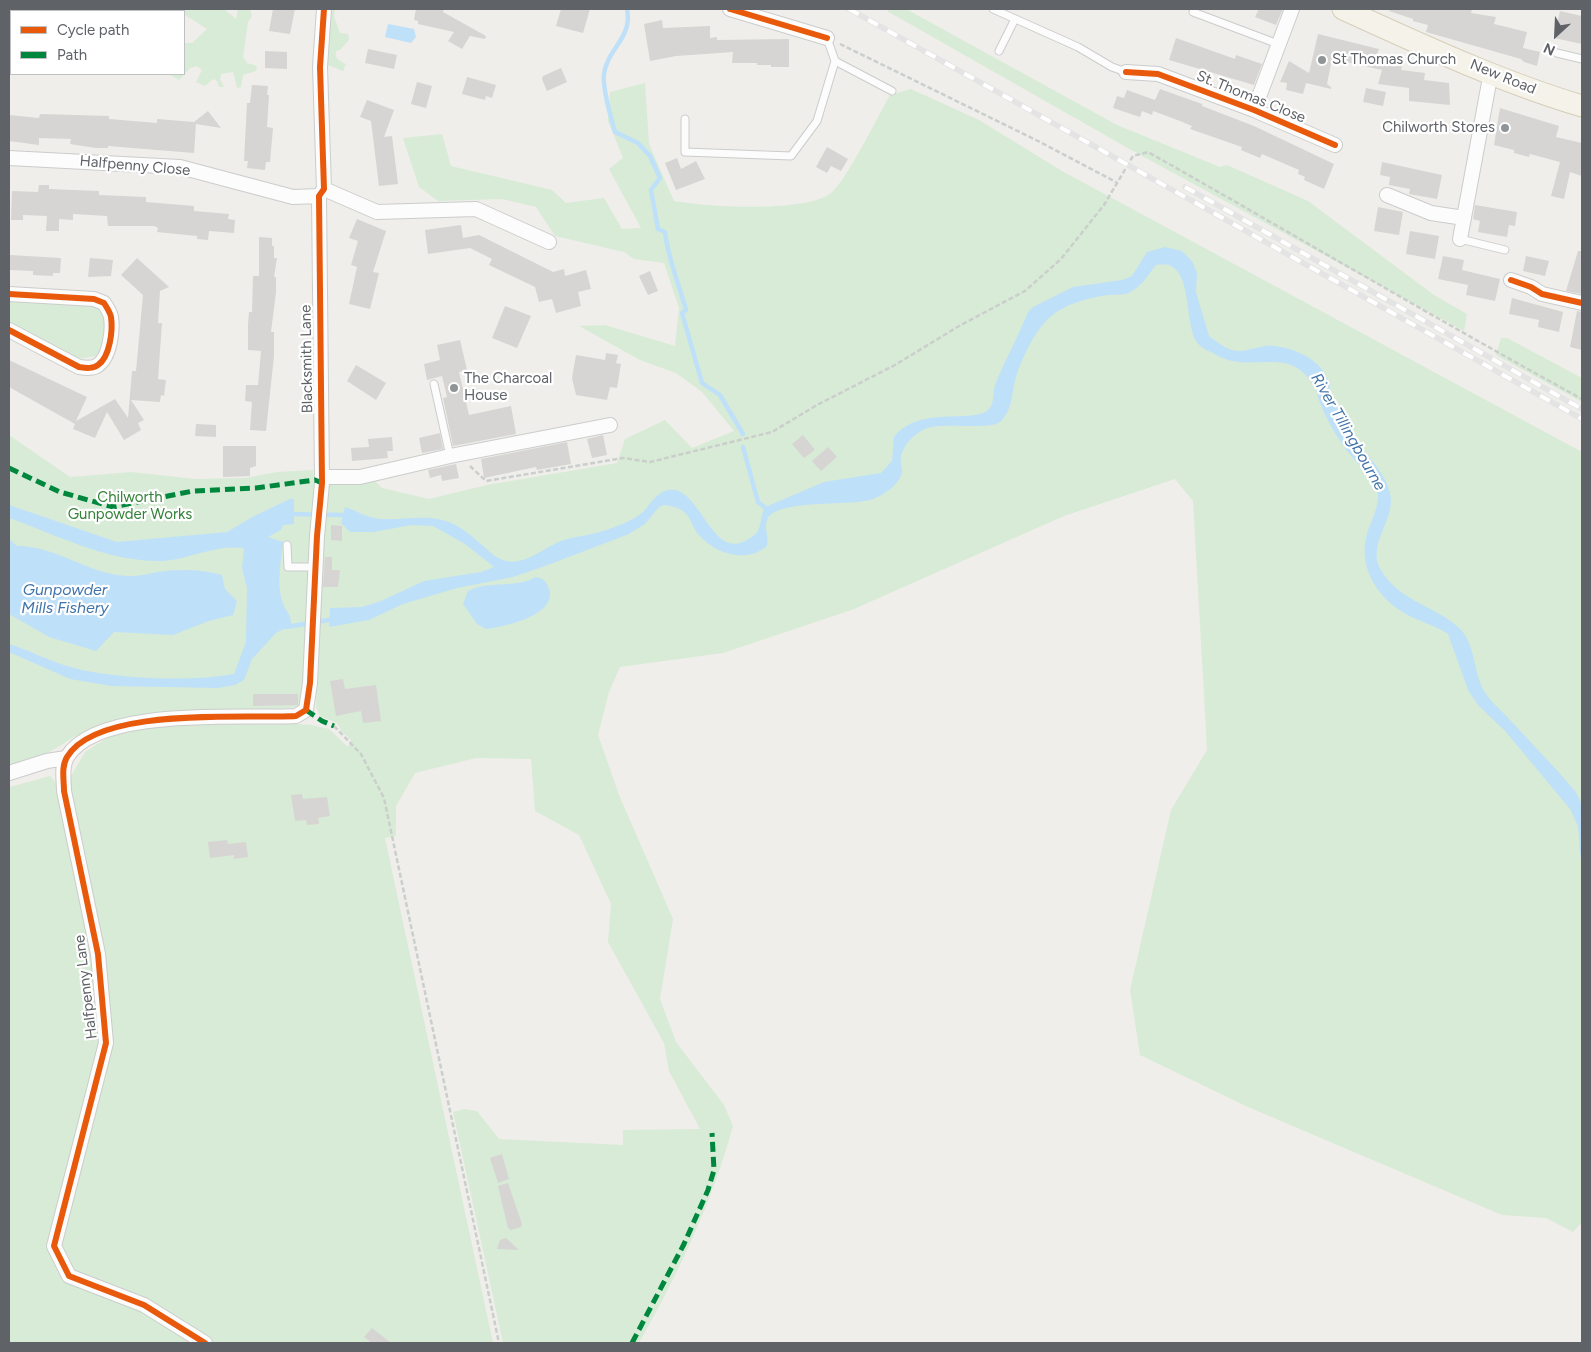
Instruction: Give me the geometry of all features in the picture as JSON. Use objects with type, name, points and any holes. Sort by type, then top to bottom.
[{"type":"main road","name":"New Road","points":[[1343,9],[1554,98],[1582,106]]},
{"type":"street","name":"Blacksmith Lane","points":[[66,758],[76,746],[93,736],[114,728],[187,717],[296,716],[306,710],[314,631],[316,536],[322,477],[320,67],[324,9]]},
{"type":"street","points":[[730,9],[827,38]]},
{"type":"street","name":"St. Thomas Close","points":[[1254,110],[1292,9]]},
{"type":"street","name":"St. Thomas Close","points":[[1126,72],[1158,74],[1254,110],[1335,145]]},
{"type":"street","points":[[1460,239],[1491,72]]},
{"type":"street","name":"Halfpenny Close","points":[[9,158],[180,168],[293,196],[321,192]]},
{"type":"street","points":[[321,192],[376,212],[476,209],[549,242]]},
{"type":"street","points":[[1387,195],[1431,212],[1464,218]]},
{"type":"street","points":[[1511,280],[1531,287],[1542,294],[1582,303]]},
{"type":"street","points":[[9,294],[94,299],[104,303],[112,319],[109,347],[104,359],[98,366],[89,369],[79,367],[9,330]]},
{"type":"street","points":[[322,477],[360,477],[450,456],[610,425]]},
{"type":"street","points":[[9,773],[46,761],[66,758]]},
{"type":"street","name":"Halfpenny Lane","points":[[66,758],[63,770],[64,791],[98,954],[106,1043],[54,1246],[69,1276],[144,1305],[205,1343]]},
{"type":"lane","points":[[993,9],[1078,47],[1112,67],[1126,72]]},
{"type":"lane","points":[[1193,12],[1278,44]]},
{"type":"lane","points":[[999,51],[1015,19]]},
{"type":"lane","points":[[685,119],[685,152],[791,156],[817,121],[835,61],[827,38]]},
{"type":"lane","points":[[1557,53],[1582,59]]},
{"type":"lane","points":[[835,61],[892,91]]},
{"type":"lane","points":[[1460,239],[1505,250]]},
{"type":"lane","points":[[434,384],[450,456]]},
{"type":"lane","points":[[288,545],[288,568],[316,567]]},
{"type":"path","points":[[827,38],[1036,140],[1116,182]]},
{"type":"path","points":[[486,481],[623,458],[650,462],[772,432],[817,405],[895,364],[959,326],[1025,291],[1061,259],[1104,205],[1133,156],[1148,152],[1333,257],[1452,328],[1582,399]]},
{"type":"path","points":[[334,726],[361,754],[384,798],[498,1343]]},
{"type":"green space","points":[[224,9],[236,19],[238,9],[250,9],[252,16],[248,22],[243,57],[247,63],[257,66],[256,71],[243,75],[241,87],[237,88],[233,72],[221,74],[220,79],[224,87],[219,87],[217,81],[213,79],[205,86],[196,82],[202,70],[197,66],[190,68],[185,73],[185,43],[192,43],[207,29],[185,15],[185,10],[183,10]]},
{"type":"green space","points":[[322,9],[335,9],[334,16],[340,33],[348,34],[349,40],[340,50],[336,51],[338,59],[346,64],[343,71],[325,64]]},
{"type":"green space","points":[[889,9],[906,9],[1117,125],[1220,167],[1227,165],[1308,201],[1434,295],[1467,314],[1464,331],[1133,151],[887,11]]},
{"type":"green space","points":[[171,75],[184,75],[179,80]]},
{"type":"green space","points":[[645,83],[649,144],[674,201],[709,205],[779,206],[800,204],[831,193],[838,186],[862,147],[890,95],[911,89],[979,120],[1062,171],[1582,452],[1582,1222],[1573,1232],[1546,1218],[1502,1215],[1248,1107],[1140,1055],[1130,990],[1171,810],[1207,750],[1193,501],[1175,479],[1064,516],[854,609],[723,653],[620,667],[609,692],[598,735],[619,795],[673,919],[660,999],[676,1042],[724,1105],[733,1126],[715,1183],[693,1238],[639,1343],[503,1343],[453,1112],[465,1109],[477,1111],[499,1139],[623,1145],[623,1130],[700,1129],[669,1071],[664,1043],[608,942],[611,904],[579,835],[535,811],[531,759],[476,758],[415,773],[396,806],[396,836],[385,838],[493,1343],[9,1343],[9,783],[10,787],[50,776],[58,785],[71,776],[85,752],[110,736],[142,728],[189,722],[242,720],[311,725],[329,729],[348,747],[351,740],[342,732],[337,723],[320,716],[316,707],[326,483],[373,479],[382,488],[429,499],[487,485],[617,463],[625,439],[665,420],[692,448],[734,431],[702,392],[676,373],[640,360],[579,326],[605,325],[675,346],[679,308],[664,263],[634,259],[624,252],[555,236],[536,207],[502,199],[438,201],[419,187],[403,138],[442,134],[451,166],[552,190],[566,203],[604,198],[622,229],[641,228],[609,169],[623,158],[608,121],[610,92]]},
{"type":"green space","points":[[9,301],[95,305],[106,323],[104,343],[96,356],[78,359],[9,322]]},
{"type":"green space","points":[[1501,338],[1507,338],[1582,378],[1582,402],[1496,355]]},
{"type":"green space","name":"Chilworth Gunpowder Works","points":[[9,435],[70,477],[131,472],[196,479],[245,478],[277,472],[313,470],[315,498],[314,557],[310,616],[298,707],[112,724],[74,737],[45,755],[18,762],[9,767]]},
{"type":"water","points":[[388,24],[414,29],[416,37],[411,43],[385,37]]},
{"type":"water","points":[[1165,247],[1182,251],[1192,261],[1197,273],[1196,292],[1209,336],[1226,348],[1236,351],[1245,351],[1265,346],[1287,348],[1309,358],[1323,371],[1347,428],[1375,464],[1390,492],[1390,510],[1378,544],[1377,561],[1381,570],[1398,590],[1453,623],[1462,631],[1470,644],[1486,695],[1575,791],[1582,804],[1582,875],[1578,826],[1570,809],[1506,732],[1478,705],[1468,690],[1448,634],[1407,614],[1392,604],[1376,588],[1367,567],[1365,545],[1377,506],[1377,487],[1372,478],[1351,456],[1336,435],[1323,410],[1314,386],[1305,374],[1296,367],[1285,363],[1251,363],[1228,360],[1201,346],[1196,341],[1192,331],[1182,279],[1176,270],[1168,265],[1156,265],[1134,290],[1128,293],[1084,300],[1069,305],[1049,318],[1034,337],[1026,352],[1015,380],[1009,410],[997,424],[944,426],[921,431],[904,447],[901,456],[902,472],[898,481],[882,495],[863,501],[799,506],[773,513],[766,523],[767,546],[750,555],[731,554],[713,547],[698,534],[683,511],[664,505],[659,507],[645,524],[629,534],[545,566],[513,577],[457,588],[403,604],[369,620],[329,627],[330,608],[362,607],[381,601],[424,581],[481,572],[494,567],[465,544],[433,526],[411,525],[374,532],[350,532],[341,523],[345,507],[374,518],[433,518],[450,522],[464,530],[495,556],[512,562],[528,558],[561,541],[603,531],[627,522],[643,512],[654,499],[668,490],[679,491],[688,498],[722,539],[732,544],[743,542],[758,531],[764,509],[770,505],[824,482],[881,473],[892,461],[894,437],[905,427],[917,421],[930,418],[970,416],[988,410],[992,405],[995,385],[1028,312],[1033,307],[1073,287],[1122,280],[1132,276],[1147,252]]},
{"type":"water","points":[[290,499],[294,499],[294,524],[283,525],[281,530],[268,537],[283,542],[280,589],[291,625],[276,633],[252,659],[244,680],[235,685],[218,688],[111,686],[70,679],[9,652],[9,644],[57,663],[111,675],[176,679],[234,674],[246,642],[247,588],[242,568],[244,548],[221,548],[180,558],[158,561],[120,557],[82,546],[9,518],[9,505],[117,542],[227,532],[254,516]]},
{"type":"water","name":"Gunpowder Mills Fishery","points":[[9,539],[17,546],[46,550],[113,574],[134,576],[181,570],[222,575],[225,589],[237,601],[233,615],[209,621],[173,635],[114,632],[96,651],[49,637],[9,614]]},
{"type":"water","points":[[536,577],[543,579],[547,584],[550,598],[538,613],[528,618],[505,626],[486,629],[477,624],[463,604],[468,591],[476,588],[519,583]]},
{"type":"building","points":[[273,9],[295,9],[290,34],[269,31]]},
{"type":"building","points":[[416,9],[444,9],[443,12],[486,36],[485,39],[470,36],[462,49],[448,41],[454,32],[418,24],[418,21],[414,20]]},
{"type":"building","points":[[561,9],[590,9],[583,33],[556,26]]},
{"type":"building","points":[[1259,9],[1283,9],[1276,25],[1255,17]]},
{"type":"building","points":[[1390,9],[1472,9],[1471,13],[1496,17],[1494,24],[1527,32],[1523,48],[1540,52],[1537,66],[1524,62],[1521,59],[1426,32],[1428,25],[1389,11]]},
{"type":"building","points":[[1560,11],[1582,16],[1582,44],[1554,38]]},
{"type":"building","points":[[662,20],[663,28],[710,26],[710,38],[717,37],[717,40],[789,39],[789,67],[771,67],[771,65],[757,65],[757,63],[732,63],[733,52],[676,56],[650,61],[644,24]]},
{"type":"building","points":[[1318,34],[1379,49],[1377,54],[1403,61],[1401,70],[1425,73],[1424,80],[1449,83],[1450,105],[1409,101],[1409,88],[1378,84],[1382,70],[1332,59],[1327,84],[1331,89],[1306,83],[1303,94],[1286,90],[1287,83],[1280,82],[1289,61],[1309,73]]},
{"type":"building","points":[[1176,38],[1235,59],[1236,55],[1262,64],[1254,85],[1169,60]]},
{"type":"building","points":[[368,49],[397,55],[394,69],[365,63]]},
{"type":"building","points":[[265,51],[287,52],[287,69],[265,68]]},
{"type":"building","points":[[561,68],[567,82],[547,91],[542,79],[543,76]]},
{"type":"building","points":[[467,77],[496,85],[492,98],[486,96],[485,100],[462,94]]},
{"type":"building","points":[[417,82],[432,86],[426,108],[411,104]]},
{"type":"building","points":[[252,85],[268,86],[267,127],[273,128],[270,162],[266,162],[265,170],[247,168],[248,161],[244,161],[247,103],[250,103]]},
{"type":"building","points":[[1366,88],[1386,92],[1383,106],[1363,102]]},
{"type":"building","points":[[1160,89],[1254,126],[1334,164],[1324,189],[1304,180],[1305,177],[1298,174],[1299,170],[1262,154],[1260,158],[1241,150],[1242,147],[1190,129],[1192,126],[1180,121],[1153,111],[1152,115],[1142,111],[1140,117],[1113,108],[1117,96],[1124,98],[1127,90],[1155,100]]},
{"type":"building","points":[[367,100],[394,110],[384,137],[392,136],[398,184],[379,186],[371,121],[360,117]]},
{"type":"building","points":[[1500,108],[1559,126],[1556,137],[1582,143],[1582,176],[1570,172],[1564,199],[1551,196],[1560,162],[1530,154],[1529,157],[1514,153],[1514,150],[1494,145]]},
{"type":"building","points":[[208,111],[221,128],[196,124],[194,153],[108,146],[108,148],[96,148],[70,144],[71,139],[39,138],[39,145],[9,141],[9,115],[39,118],[40,114],[109,116],[109,119],[157,123],[157,119],[194,122]]},
{"type":"building","points":[[827,147],[848,159],[841,171],[831,166],[827,173],[816,167]]},
{"type":"building","points":[[677,158],[681,169],[696,161],[705,179],[676,190],[665,163]]},
{"type":"building","points":[[1382,162],[1442,175],[1437,199],[1409,194],[1410,189],[1389,185],[1390,177],[1380,175]]},
{"type":"building","points":[[39,185],[49,185],[49,189],[99,191],[99,195],[146,197],[146,202],[194,206],[194,211],[229,214],[228,219],[235,220],[234,233],[209,231],[208,240],[197,239],[197,236],[157,232],[158,228],[154,226],[108,226],[107,216],[73,214],[73,220],[59,219],[59,231],[46,231],[47,216],[23,215],[23,220],[11,220],[12,191],[38,192]]},
{"type":"building","points":[[1475,205],[1517,212],[1515,226],[1509,225],[1507,237],[1478,232],[1480,221],[1473,219]]},
{"type":"building","points":[[1378,207],[1403,212],[1399,235],[1374,231]]},
{"type":"building","points":[[357,219],[386,231],[373,272],[379,273],[370,309],[349,304],[357,267],[351,265],[358,241],[349,238]]},
{"type":"building","points":[[461,225],[463,238],[479,235],[553,272],[564,269],[565,276],[586,270],[591,289],[578,292],[581,306],[556,313],[552,299],[539,302],[535,287],[489,265],[492,259],[470,248],[428,254],[425,230]]},
{"type":"building","points":[[1410,231],[1439,236],[1435,259],[1406,254]]},
{"type":"building","points":[[259,237],[272,238],[274,258],[277,258],[274,277],[276,277],[276,292],[271,332],[274,332],[274,356],[266,431],[250,430],[252,402],[245,401],[246,385],[258,385],[261,351],[248,350],[248,324],[249,312],[252,312],[253,276],[259,276]]},
{"type":"building","points":[[1578,251],[1582,251],[1582,294],[1566,291]]},
{"type":"building","points":[[10,255],[61,258],[60,273],[53,273],[53,276],[33,275],[33,271],[10,270]]},
{"type":"building","points":[[1443,256],[1464,260],[1462,270],[1500,279],[1495,301],[1466,295],[1468,285],[1438,279]]},
{"type":"building","points":[[1526,256],[1549,261],[1545,276],[1523,271]]},
{"type":"building","points":[[90,258],[113,260],[111,276],[88,277]]},
{"type":"building","points":[[137,258],[169,287],[160,291],[158,323],[162,323],[158,379],[166,380],[164,396],[161,395],[160,402],[131,400],[144,420],[138,423],[141,430],[124,440],[107,412],[95,438],[73,429],[75,424],[9,387],[9,360],[87,397],[76,421],[115,399],[128,418],[132,371],[136,371],[143,295],[121,275]]},
{"type":"building","points":[[650,271],[658,291],[648,295],[639,276]]},
{"type":"building","points":[[1512,298],[1563,312],[1559,332],[1538,327],[1539,320],[1509,314]]},
{"type":"building","points":[[505,306],[531,316],[517,348],[492,338]]},
{"type":"building","points":[[1577,311],[1582,312],[1582,350],[1570,347]]},
{"type":"building","name":"The Charcoal House","points":[[460,340],[467,370],[459,372],[469,415],[511,406],[516,434],[453,446],[443,398],[447,397],[442,376],[427,380],[424,364],[440,360],[437,345]]},
{"type":"building","points":[[606,353],[618,355],[616,363],[621,364],[617,388],[610,387],[607,400],[576,395],[572,378],[576,355],[605,360]]},
{"type":"building","points":[[356,365],[386,383],[376,400],[347,381]]},
{"type":"building","points":[[196,424],[216,425],[216,437],[195,436]]},
{"type":"building","points":[[440,433],[443,449],[422,453],[419,438]]},
{"type":"building","points":[[603,435],[607,455],[592,458],[587,439]]},
{"type":"building","points":[[803,435],[815,450],[804,458],[792,444]]},
{"type":"building","points":[[392,437],[393,451],[387,451],[388,458],[352,461],[351,448],[369,447],[368,439]]},
{"type":"building","points":[[567,442],[571,464],[537,470],[536,467],[484,478],[481,459]]},
{"type":"building","points":[[223,446],[256,446],[256,466],[250,468],[250,476],[223,477]]},
{"type":"building","points":[[828,447],[837,457],[821,471],[812,461]]},
{"type":"building","points":[[456,464],[459,478],[442,481],[441,475],[430,478],[428,470]]},
{"type":"building","points":[[331,525],[342,526],[342,541],[331,540]]},
{"type":"building","points":[[325,557],[332,557],[332,570],[340,570],[338,587],[323,587]]},
{"type":"building","points":[[343,679],[345,689],[376,685],[381,721],[363,723],[361,711],[336,716],[330,681]]},
{"type":"building","points":[[253,694],[298,694],[298,705],[253,706]]},
{"type":"building","points":[[302,794],[303,799],[327,797],[330,816],[318,818],[319,824],[307,825],[306,820],[295,821],[291,795]]},
{"type":"building","points":[[227,840],[228,844],[246,842],[248,857],[234,859],[234,855],[210,858],[208,842]]},
{"type":"building","points":[[502,1154],[509,1179],[498,1183],[490,1158]]},
{"type":"building","points":[[508,1183],[522,1224],[521,1227],[511,1230],[508,1228],[498,1186]]},
{"type":"building","points":[[506,1238],[519,1250],[497,1249],[500,1240]]},
{"type":"building","points":[[372,1328],[391,1343],[372,1343],[364,1337]]},
{"type":"waterway","points":[[627,9],[628,19],[626,28],[606,65],[604,74],[611,119],[615,132],[638,143],[650,156],[660,178],[651,190],[658,229],[665,232],[671,262],[686,310],[682,313],[702,383],[720,395],[743,434]]},
{"type":"waterway","points":[[743,447],[758,502],[767,509]]},
{"type":"waterway","name":"River Tillingbourne","points":[[288,514],[342,515],[347,517]]},
{"type":"waterway","name":"River Tillingbourne","points":[[286,627],[335,619]]},
{"type":"railway","points":[[849,9],[1582,419]]},
{"type":"railway","points":[[1185,187],[1582,409]]},
{"type":"marked path","points":[[9,468],[60,492],[113,507],[193,491],[256,488],[315,480],[322,483]]},
{"type":"marked path","points":[[306,710],[322,721],[334,726]]},
{"type":"marked path","points":[[632,1343],[684,1244],[708,1190],[714,1170],[712,1133]]},
{"type":"cycle path","points":[[205,1343],[144,1305],[69,1276],[54,1246],[106,1043],[98,954],[64,791],[63,769],[67,757],[84,741],[108,730],[139,722],[208,717],[296,716],[306,710],[310,683],[317,536],[322,483],[319,196],[324,189],[320,67],[324,9]]},
{"type":"cycle path","points":[[730,9],[827,38]]},
{"type":"cycle path","points":[[1126,72],[1158,74],[1254,110],[1335,145]]},
{"type":"cycle path","points":[[1511,280],[1531,287],[1542,294],[1582,303]]},
{"type":"cycle path","points":[[9,294],[94,299],[104,303],[110,313],[112,322],[108,350],[98,365],[89,368],[79,367],[9,330]]},
{"type":"place","name":"St Thomas Church","points":[[1322,60]]},
{"type":"place","name":"Chilworth Stores","points":[[1505,128]]},
{"type":"place","name":"The Charcoal House","points":[[454,388]]}]
